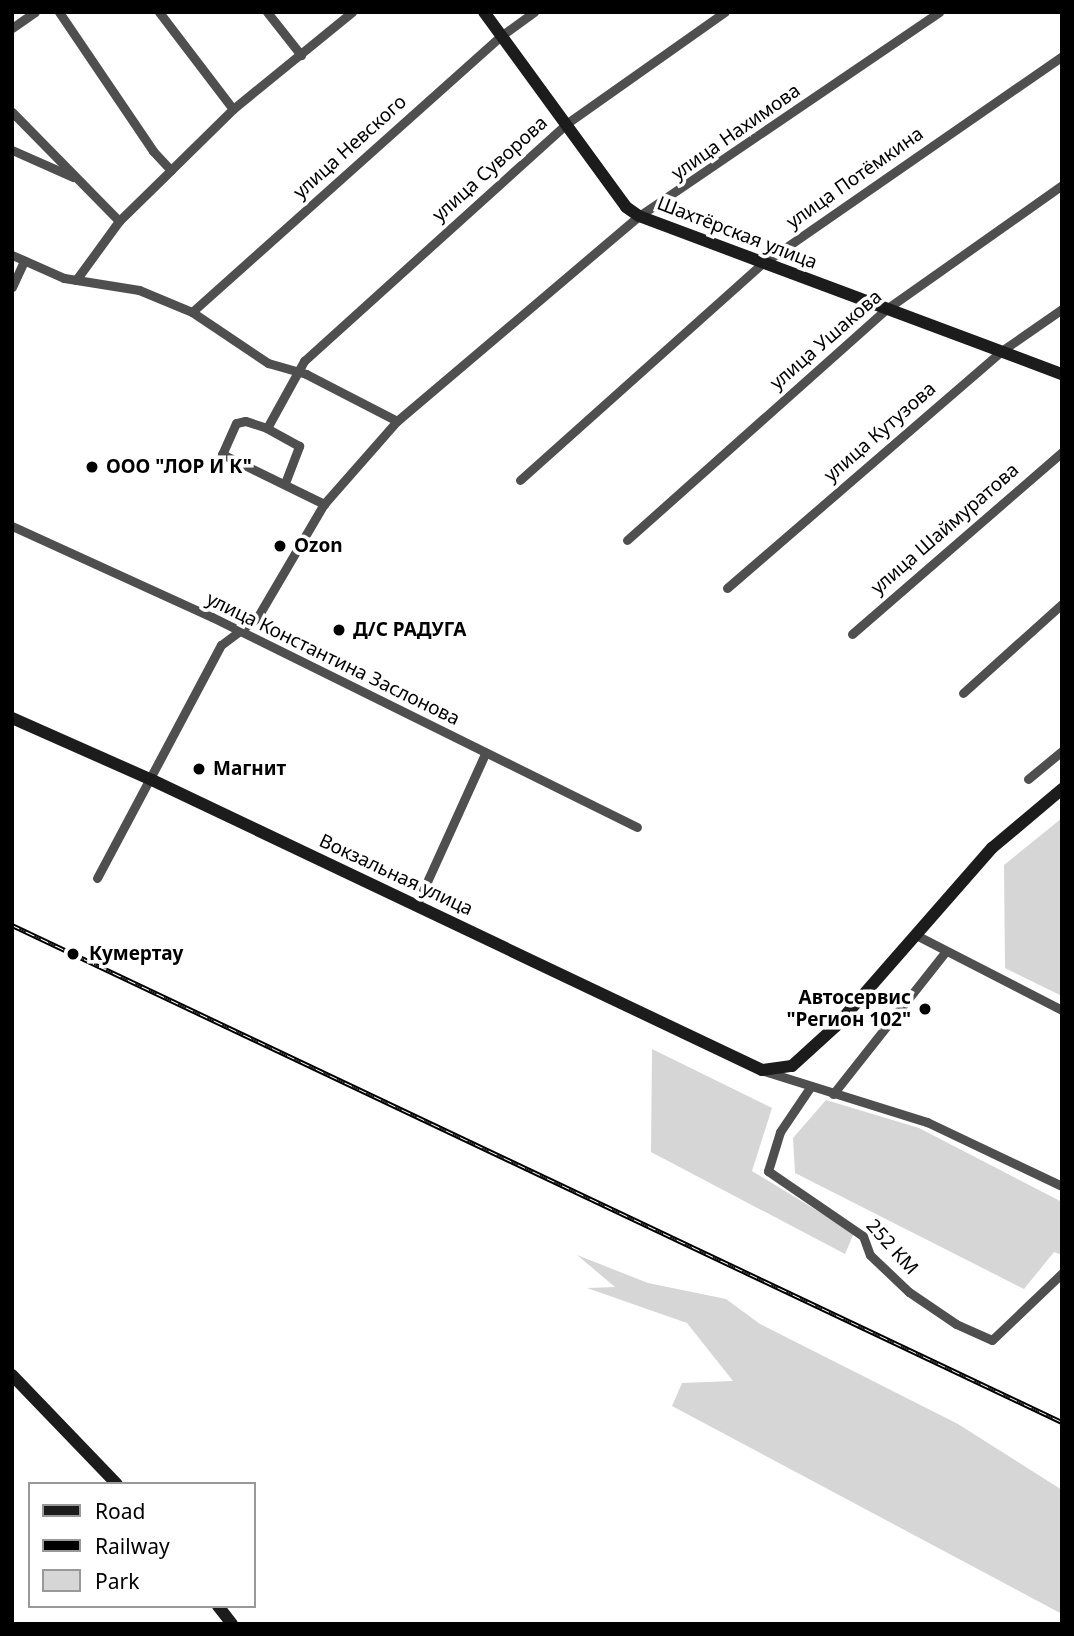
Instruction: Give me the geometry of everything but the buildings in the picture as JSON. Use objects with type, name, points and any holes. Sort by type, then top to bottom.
[{"type":"main road","name":"Шахтёрская улица","points":[[484,12],[626,207],[639,216],[1062,374]]},
{"type":"main road","name":"Вокзальная улица","points":[[12,718],[152,780],[762,1070]]},
{"type":"main road","points":[[762,1070],[792,1066],[836,1026],[992,848],[1062,789]]},
{"type":"main road","points":[[12,1375],[74,1434],[115,1482]]},
{"type":"main road","points":[[220,1608],[232,1624]]},
{"type":"street","points":[[12,28],[35,12]]},
{"type":"street","points":[[59,12],[153,151],[171,170]]},
{"type":"street","points":[[159,12],[233,109]]},
{"type":"street","points":[[267,12],[301,55]]},
{"type":"street","points":[[76,280],[119,221],[233,109],[352,12]]},
{"type":"street","name":"улица Невского","points":[[192,312],[501,36],[534,12]]},
{"type":"street","name":"улица Суворова","points":[[295,372],[566,124],[725,12]]},
{"type":"street","name":"улица Нахимова","points":[[97,878],[152,780],[201,675],[221,645],[257,618],[324,504],[397,421],[639,216],[939,12]]},
{"type":"street","name":"улица Потёмкина","points":[[520,480],[762,264],[1062,56]]},
{"type":"street","points":[[12,112],[119,221]]},
{"type":"street","points":[[12,150],[75,177]]},
{"type":"street","name":"улица Ушакова","points":[[627,540],[885,310],[1062,185]]},
{"type":"street","points":[[12,255],[76,280],[139,290],[192,312],[236,345],[295,372],[306,374],[397,421]]},
{"type":"street","points":[[12,287],[24,261]]},
{"type":"street","name":"улица Кутузова","points":[[727,589],[1000,352],[1062,309]]},
{"type":"street","points":[[267,428],[295,372]]},
{"type":"street","points":[[285,483],[299,446],[267,428],[246,421],[236,423],[222,454],[324,504]]},
{"type":"street","name":"улица Шаймуратова","points":[[852,634],[1062,452]]},
{"type":"street","name":"улица Константина Заслонова","points":[[12,526],[238,631],[636,827]]},
{"type":"street","points":[[963,693],[1062,604]]},
{"type":"street","points":[[1028,779],[1062,751]]},
{"type":"street","points":[[416,906],[485,754]]},
{"type":"street","points":[[916,935],[1062,1010]]},
{"type":"street","points":[[833,1094],[946,951]]},
{"type":"street","points":[[762,1070],[927,1122],[1062,1186]]},
{"type":"street","name":"252 КМ","points":[[811,1086],[780,1132],[768,1171],[863,1236],[870,1255],[909,1292],[956,1324],[992,1340],[1062,1273]]},
{"type":"green space","points":[[1062,818],[1062,996],[1005,968],[1004,865]]},
{"type":"green space","points":[[652,1049],[772,1108],[752,1171],[854,1233],[845,1254],[651,1152]]},
{"type":"green space","points":[[826,1100],[919,1128],[1062,1202],[1062,1255],[1054,1252],[1024,1289],[795,1173],[793,1138]]},
{"type":"green space","points":[[577,1255],[648,1283],[726,1299],[760,1324],[958,1424],[1062,1490],[1062,1614],[672,1406],[682,1383],[733,1381],[687,1323],[587,1288],[615,1287]]},
{"type":"railway","points":[[12,925],[1062,1422]]},
{"type":"place","name":"ООО \"ЛОР И К\"","points":[[92,467]]},
{"type":"place","name":"Ozon","points":[[280,546]]},
{"type":"place","name":"Д/С РАДУГА","points":[[339,630]]},
{"type":"place","name":"Магнит","points":[[199,769]]},
{"type":"place","name":"Кумертау","points":[[73,954]]},
{"type":"place","name":"Автосервис \"Регион 102\"","points":[[925,1009]]}]
